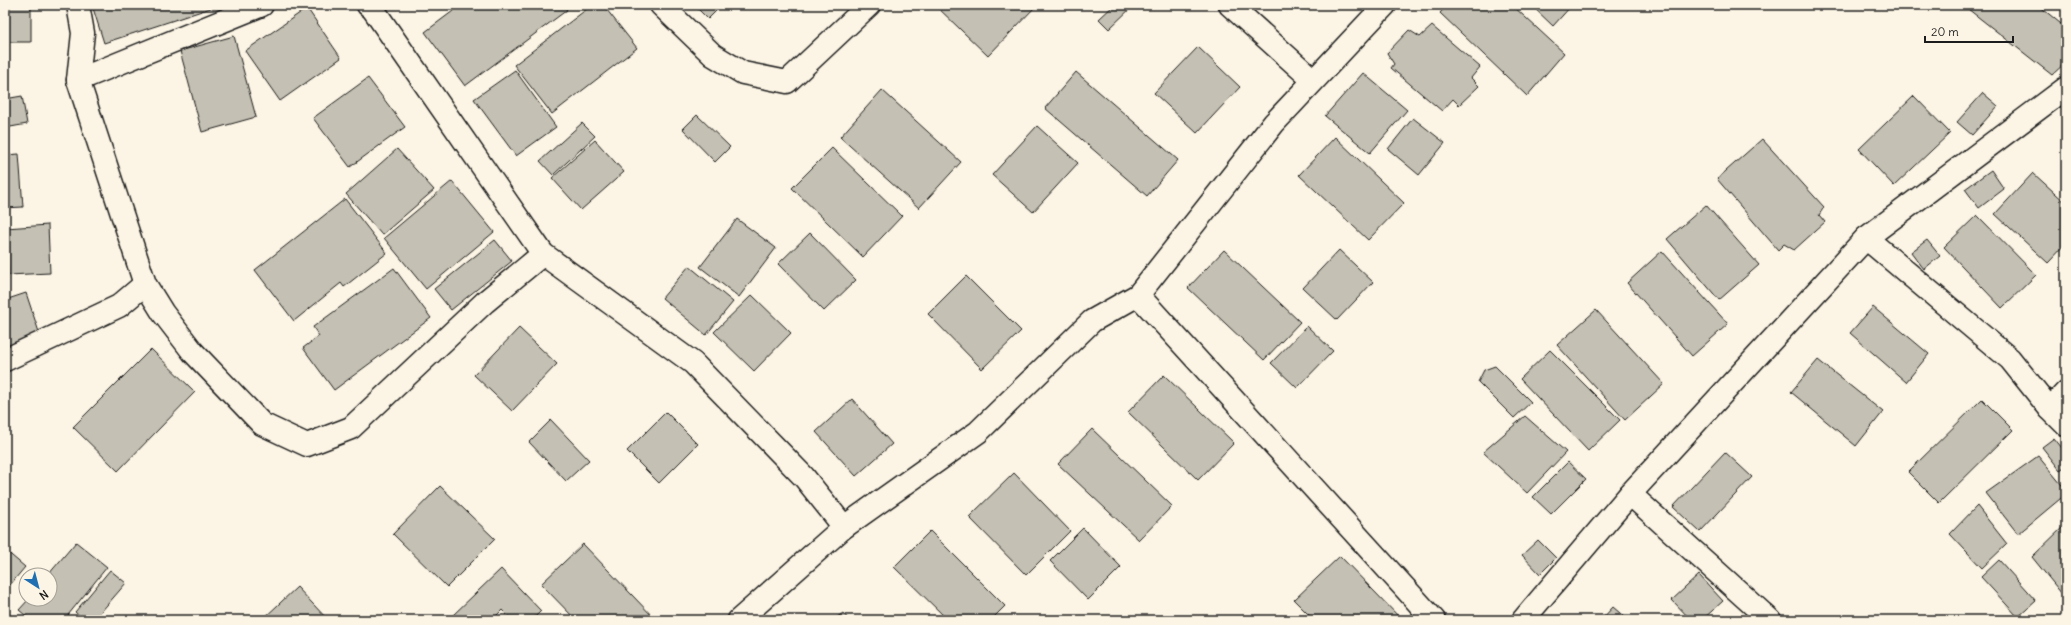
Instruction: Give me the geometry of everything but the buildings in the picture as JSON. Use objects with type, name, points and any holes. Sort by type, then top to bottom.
[{"type":"street","points":[[78,5],[83,33],[78,80],[146,284],[163,313],[194,352],[262,424],[307,445],[351,428],[485,302],[543,254]]},
{"type":"street","points":[[78,80],[262,5]]},
{"type":"street","points":[[368,5],[373,8],[543,254],[693,363],[804,478],[844,527]]},
{"type":"street","points":[[661,5],[713,55],[742,73],[787,82],[869,5]]},
{"type":"street","points":[[1230,5],[1313,80]]},
{"type":"street","points":[[738,620],[844,527],[978,432],[1092,321],[1138,295],[1274,123],[1384,5]]},
{"type":"street","points":[[1523,620],[1630,494],[1866,238],[2066,88]]},
{"type":"street","points":[[1866,238],[2010,359],[2050,409],[2066,425]]},
{"type":"street","points":[[5,360],[119,306],[146,284]]},
{"type":"street","points":[[1138,295],[1434,620]]},
{"type":"street","points":[[2050,409],[2066,392]]},
{"type":"street","points":[[1630,494],[1770,620]]}]
